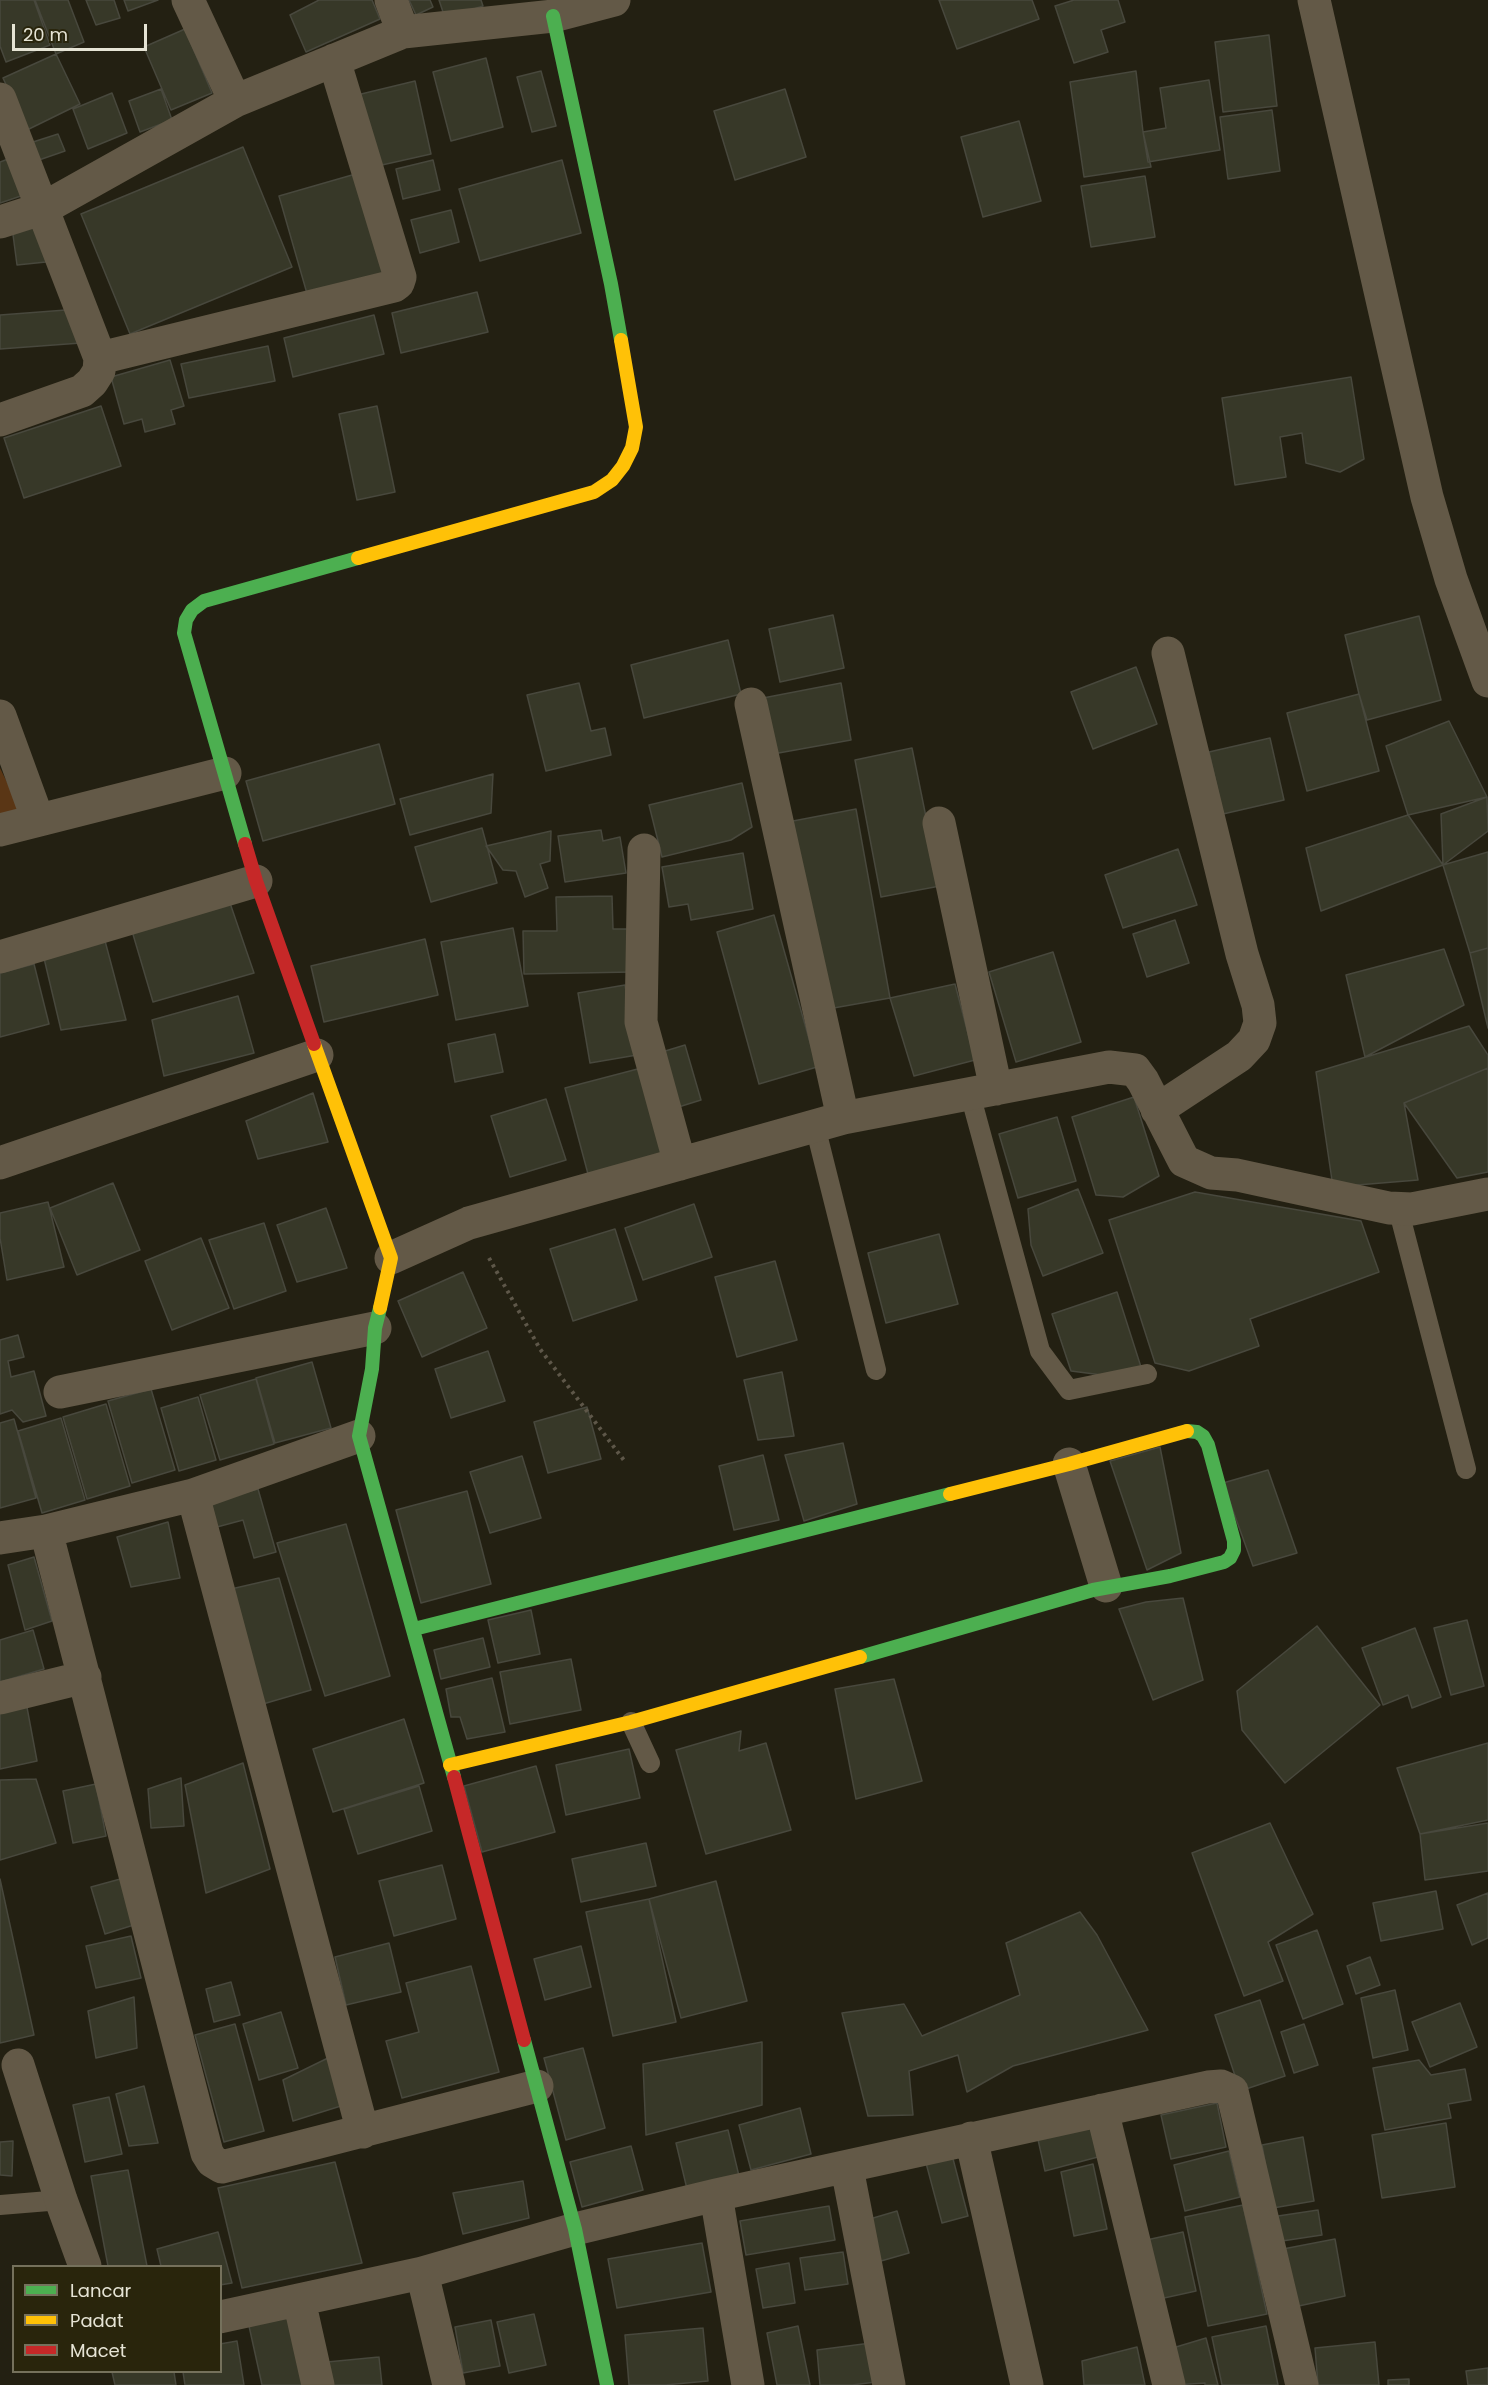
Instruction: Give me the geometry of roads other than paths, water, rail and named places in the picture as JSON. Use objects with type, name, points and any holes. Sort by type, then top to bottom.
[{"type":"street","points":[[188,0],[235,101]]},
{"type":"street","points":[[391,0],[403,32]]},
{"type":"street","points":[[0,222],[44,208],[235,101],[403,32],[552,16],[614,0]]},
{"type":"street","points":[[1314,0],[1427,497],[1451,579],[1488,681]]},
{"type":"street","points":[[552,16],[611,284],[636,427],[632,448],[623,466],[612,480],[594,492],[221,594],[204,601],[192,610],[186,620],[184,633],[256,881],[391,1258],[375,1328],[372,1369],[358,1436],[414,1629],[575,2229],[607,2385]]},
{"type":"street","points":[[100,358],[394,286],[398,283],[400,277],[334,60]]},
{"type":"street","points":[[0,99],[100,358],[99,371],[82,391],[0,420]]},
{"type":"street","points":[[1157,1110],[1239,1056],[1254,1040],[1260,1023],[1258,1005],[1242,954],[1168,653]]},
{"type":"street","points":[[751,704],[829,1122]]},
{"type":"street","points":[[0,716],[38,820]]},
{"type":"street","points":[[0,830],[225,773]]},
{"type":"street","points":[[939,823],[983,1092]]},
{"type":"street","points":[[644,850],[641,1022],[680,1164]]},
{"type":"street","points":[[0,957],[256,881]]},
{"type":"street","points":[[0,1162],[317,1055]]},
{"type":"street","points":[[391,1258],[469,1223],[829,1122],[1109,1067],[1135,1070],[1143,1081],[1184,1161],[1196,1168],[1211,1173],[1237,1174],[1398,1209],[1412,1209],[1488,1194]]},
{"type":"street","points":[[60,1392],[375,1328]]},
{"type":"street","points":[[414,1629],[1069,1464],[1189,1430],[1197,1431],[1208,1445],[1234,1541],[1234,1550],[1224,1562],[1170,1576],[1106,1586],[631,1722],[450,1765]]},
{"type":"street","points":[[0,1538],[46,1531],[193,1495],[358,1436]]},
{"type":"street","points":[[1069,1464],[1106,1586]]},
{"type":"street","points":[[193,1495],[363,2132]]},
{"type":"street","points":[[46,1531],[207,2153],[212,2161],[222,2167],[537,2086]]},
{"type":"street","points":[[0,1698],[85,1677]]},
{"type":"street","points":[[18,2065],[61,2200],[86,2265]]},
{"type":"street","points":[[222,2317],[422,2273],[575,2229],[716,2195],[847,2168],[971,2138],[1221,2086],[1232,2091],[1302,2385]]},
{"type":"street","points":[[1102,2110],[1169,2385]]},
{"type":"street","points":[[971,2138],[1027,2385]]},
{"type":"street","points":[[847,2168],[889,2385]]},
{"type":"street","points":[[716,2195],[748,2385]]},
{"type":"street","points":[[422,2273],[449,2385]]},
{"type":"street","points":[[299,2300],[318,2385]]},
{"type":"lane","points":[[983,1092],[1040,1352],[1069,1390],[1147,1374]]},
{"type":"lane","points":[[829,1122],[876,1370]]},
{"type":"lane","points":[[1398,1209],[1466,1469]]},
{"type":"lane","points":[[631,1722],[650,1763]]},
{"type":"lane","points":[[0,2205],[61,2200]]}]
